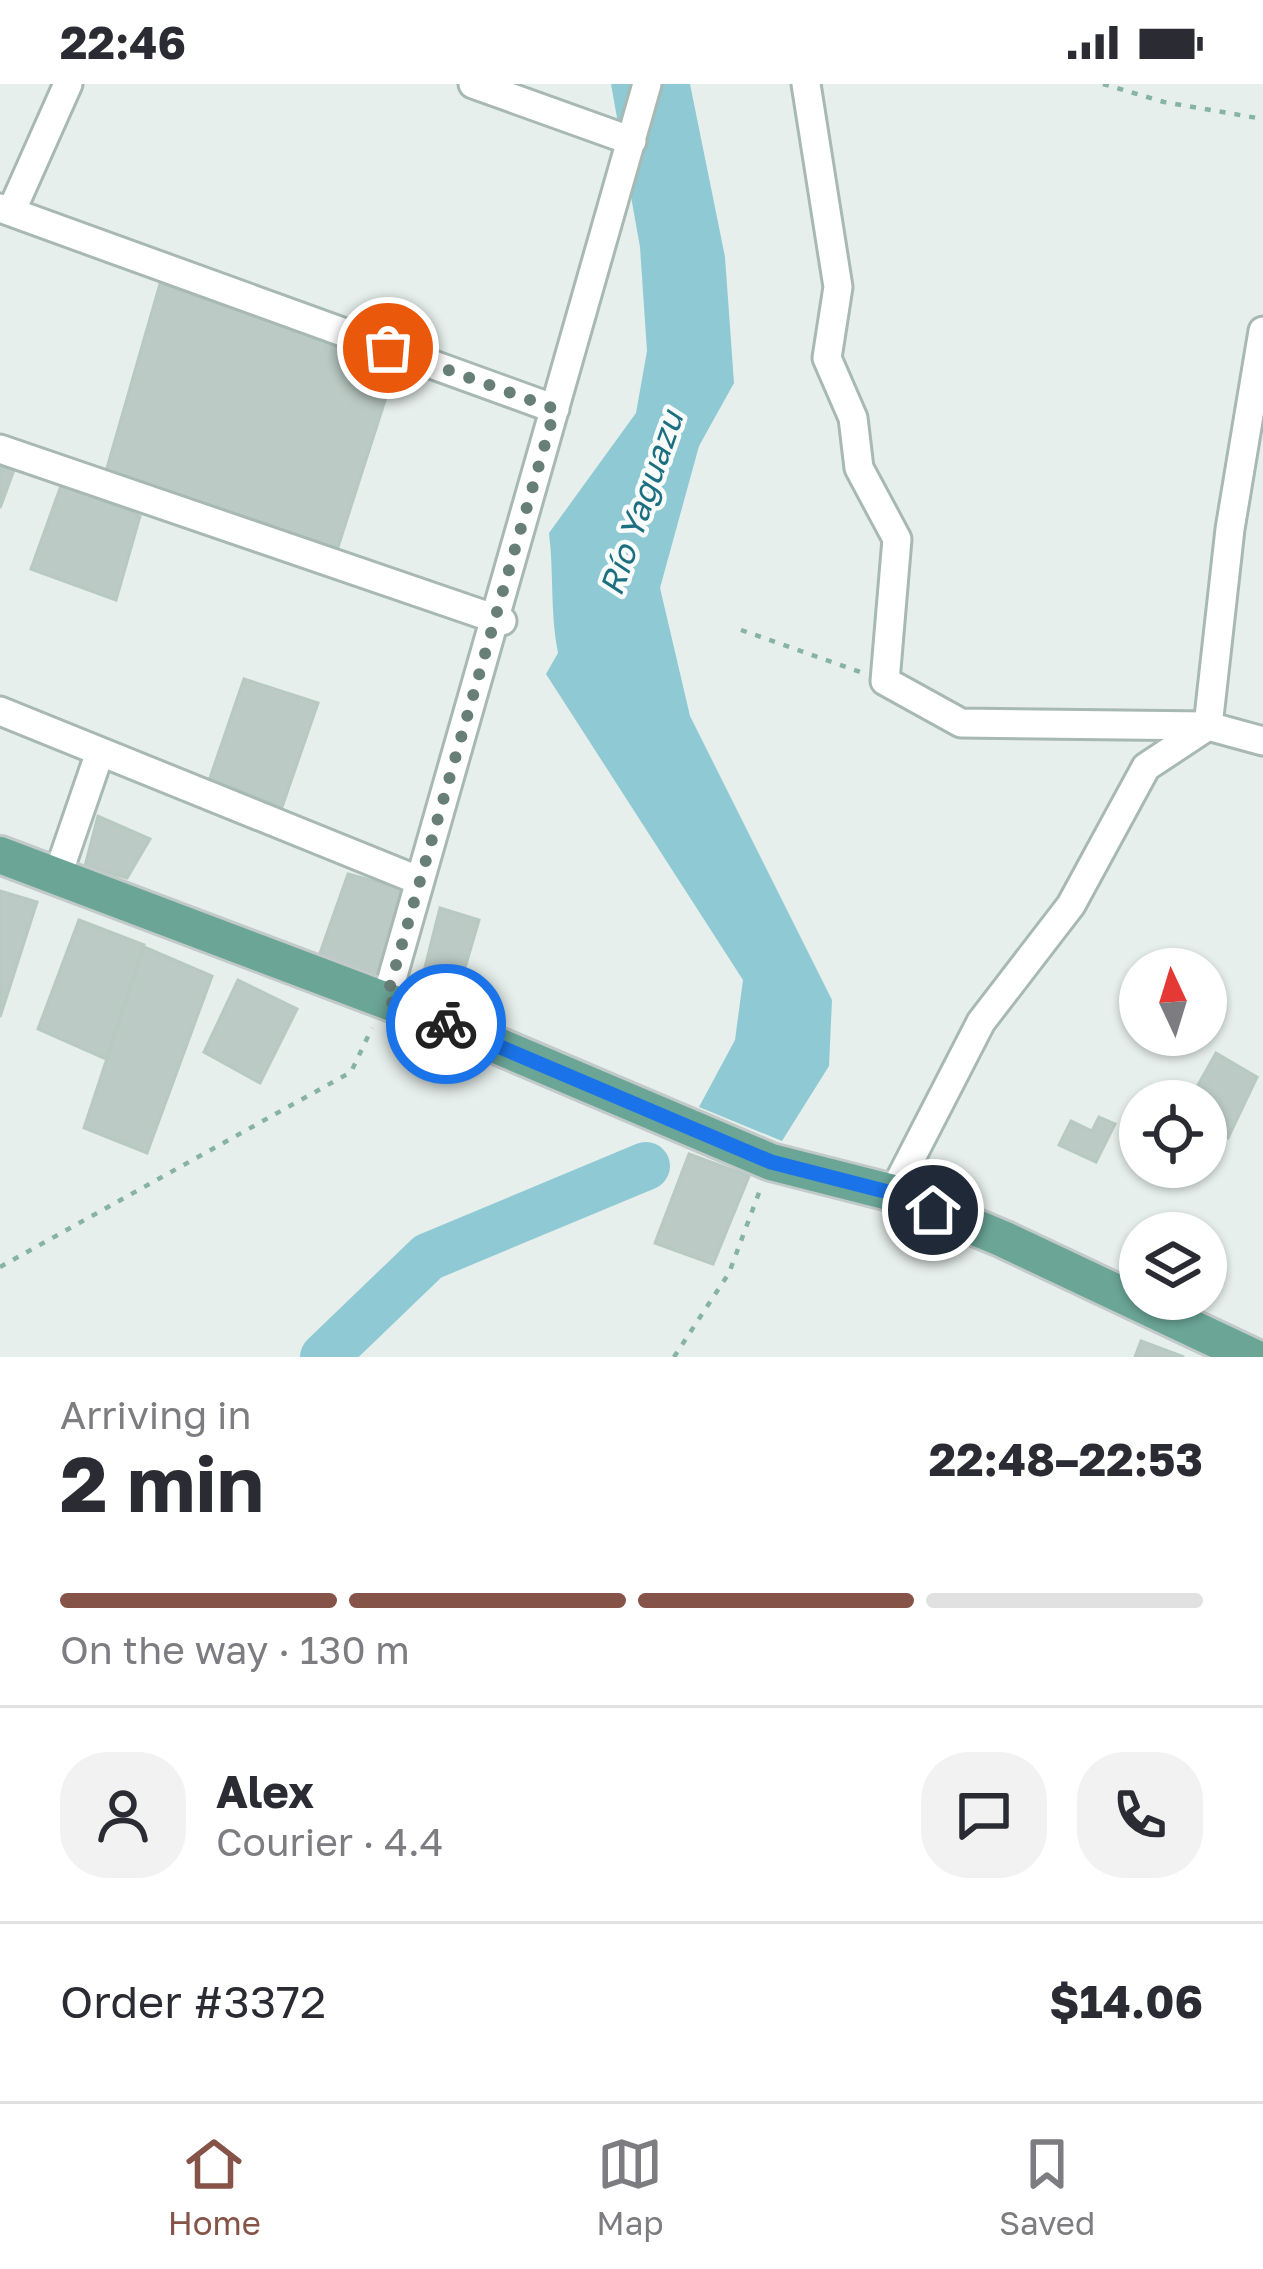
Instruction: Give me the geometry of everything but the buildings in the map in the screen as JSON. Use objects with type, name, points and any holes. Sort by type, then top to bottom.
[{"type":"main road","points":[[0,855],[386,1000],[771,1162],[892,1193],[1004,1239],[1253,1357]]},
{"type":"street","points":[[68,84],[5,210],[555,409]]},
{"type":"street","points":[[473,84],[632,141]]},
{"type":"street","points":[[386,1000],[647,84]]},
{"type":"street","points":[[806,84],[838,287],[827,358],[853,418],[859,468],[897,538],[884,681],[961,723],[1208,726],[1263,741]]},
{"type":"street","points":[[1208,726],[1230,529],[1263,331]]},
{"type":"street","points":[[0,449],[502,621]]},
{"type":"street","points":[[0,711],[420,881]]},
{"type":"street","points":[[892,1193],[981,1022],[1071,905],[1146,767],[1208,726]]},
{"type":"street","points":[[57,877],[100,752]]},
{"type":"path","points":[[1103,84],[1164,102],[1263,119]]},
{"type":"path","points":[[741,630],[884,681]]},
{"type":"path","points":[[0,1267],[351,1072],[386,1000]]},
{"type":"path","points":[[674,1357],[729,1273],[771,1162]]},
{"type":"water","points":[[611,84],[690,84],[725,257],[734,383],[699,446],[660,588],[690,716],[832,1000],[829,1066],[782,1141],[699,1107],[735,1040],[743,980],[546,674],[558,653],[549,533],[636,413],[647,351],[640,247]]},
{"type":"waterway","name":"Río Yaguazu","points":[[324,1357],[428,1257],[646,1166]]},
{"type":"way so far","points":[[388,348],[555,409],[386,1000],[446,1024]]},
{"type":"route","points":[[446,1024],[771,1162],[892,1193],[933,1210]]}]
